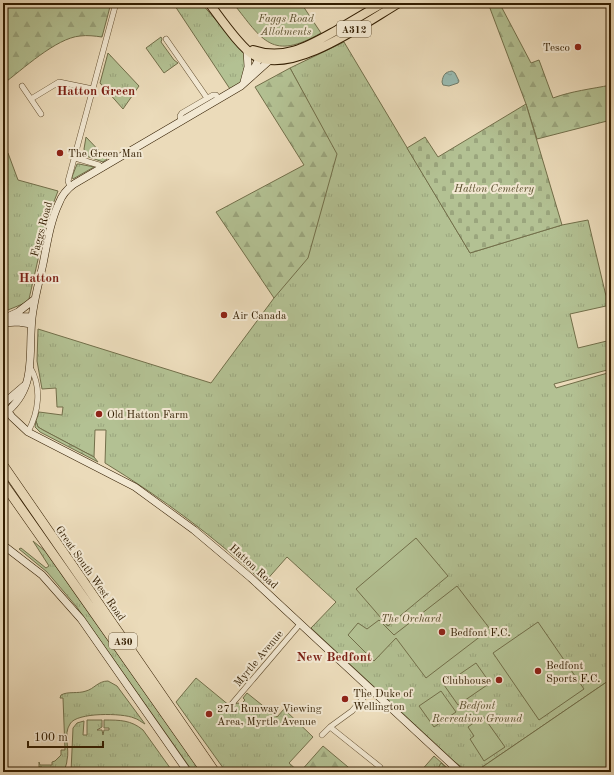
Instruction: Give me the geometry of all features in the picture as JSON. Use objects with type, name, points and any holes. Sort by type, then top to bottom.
[{"type":"highway","name":"Great South West Road","points":[[3,465],[215,772]]},
{"type":"highway","name":"Great South West Road","points":[[3,484],[206,772]]},
{"type":"main road","name":"A312","points":[[209,3],[245,48],[270,60],[286,60],[308,54],[379,6]]},
{"type":"main road","name":"A312","points":[[260,55],[286,53],[302,49],[379,6],[399,3]]},
{"type":"street","points":[[70,187],[68,181],[116,3]]},
{"type":"street","points":[[166,39],[207,98],[215,95],[220,99]]},
{"type":"street","points":[[245,48],[247,72],[246,82]]},
{"type":"street","points":[[246,82],[260,55]]},
{"type":"street","name":"Faggs Road","points":[[5,414],[22,396],[26,383],[30,367],[32,321],[35,299],[56,209],[63,195],[70,187],[220,99],[246,82],[270,60]]},
{"type":"street","points":[[32,99],[59,82],[93,89]]},
{"type":"street","points":[[22,86],[42,114]]},
{"type":"street","name":"Faggs Road","points":[[181,122],[180,116],[182,113],[207,98]]},
{"type":"street","points":[[75,158],[102,168]]},
{"type":"street","points":[[3,319],[11,316],[35,299]]},
{"type":"street","points":[[11,316],[32,321]]},
{"type":"street","points":[[3,323],[32,321]]},
{"type":"street","points":[[28,432],[38,399],[36,380],[30,367]]},
{"type":"street","points":[[3,405],[26,383]]},
{"type":"street","name":"Hatton Road","points":[[3,405],[5,414],[28,432],[135,487],[220,550],[460,772]]},
{"type":"street","points":[[3,545],[42,575],[80,619],[188,772]]},
{"type":"street","name":"Myrtle Avenue","points":[[231,705],[300,624]]},
{"type":"street","points":[[322,735],[330,726],[352,711],[371,689]]},
{"type":"street","points":[[330,726],[380,767]]},
{"type":"green space","points":[[3,3],[111,3],[102,37],[80,36],[61,42],[50,48],[3,84]]},
{"type":"green space","points":[[173,3],[201,3],[243,51],[245,58],[244,71],[238,85],[230,89]]},
{"type":"green space","name":"Faggs Road Allotments","points":[[233,3],[301,3],[321,33],[291,45],[280,46],[270,43],[261,37]]},
{"type":"green space","points":[[488,3],[502,3],[502,8],[531,63],[539,60],[553,98],[574,92],[611,85],[611,120],[537,139],[526,104]]},
{"type":"green space","points":[[161,37],[161,42],[174,60],[178,63],[164,73],[146,48]]},
{"type":"green space","points":[[344,42],[470,253],[562,225],[588,220],[606,296],[606,306],[570,314],[578,348],[611,340],[611,369],[554,384],[556,388],[611,372],[611,679],[475,772],[468,772],[455,762],[311,628],[336,602],[287,557],[264,583],[188,519],[105,463],[106,430],[95,430],[94,457],[38,427],[36,421],[39,412],[62,415],[63,407],[57,407],[56,388],[42,389],[37,361],[38,329],[211,383],[274,298],[336,154],[290,68]]},
{"type":"green space","points":[[108,53],[139,86],[123,109],[100,83]]},
{"type":"green space","points":[[290,68],[337,154],[308,258],[274,298],[216,212],[304,165],[255,87]]},
{"type":"green space","name":"Hatton Cemetery","points":[[526,104],[562,225],[470,253],[407,148],[425,137],[438,157]]},
{"type":"green space","points":[[86,137],[107,159],[103,162],[86,156],[84,149]]},
{"type":"green space","points":[[3,148],[8,153],[18,180],[58,191],[47,220],[29,299],[25,303],[3,312]]},
{"type":"green space","points":[[77,164],[94,167],[73,179],[72,177]]},
{"type":"green space","points":[[36,421],[38,427],[94,457],[98,462],[40,432],[35,427]]},
{"type":"green space","points":[[416,538],[448,576],[388,626],[356,589]]},
{"type":"green space","points":[[33,541],[45,551],[201,772],[193,772],[76,606],[47,572],[19,549],[21,548],[46,568],[49,566]]},
{"type":"green space","name":"Bedfont F.C.","points":[[457,586],[490,629],[426,678],[396,638],[374,661],[348,635],[358,623],[367,629],[379,620],[394,635]]},
{"type":"green space","name":"Bedfont Sports F.C.","points":[[538,622],[584,689],[539,720],[493,653]]},
{"type":"green space","points":[[476,663],[490,683],[458,705],[444,685]]},
{"type":"green space","points":[[196,678],[230,706],[238,703],[241,704],[245,700],[243,698],[247,693],[277,717],[284,709],[313,737],[289,763],[299,772],[226,772],[176,702]]},
{"type":"green space","points":[[611,679],[611,772],[475,772]]},
{"type":"green space","points":[[108,681],[117,686],[145,724],[137,719],[120,715],[90,716],[81,717],[74,720],[70,724],[67,732],[68,756],[63,772],[43,772],[42,767],[39,767],[39,762],[40,765],[52,765],[52,762],[61,755],[61,750],[65,750],[63,698],[60,698],[61,695],[86,691],[101,682]]},
{"type":"green space","points":[[441,691],[456,712],[434,727],[419,706]]},
{"type":"green space","points":[[483,716],[505,747],[484,761],[470,739],[474,736],[468,727]]},
{"type":"green space","points":[[87,720],[102,720],[102,727],[97,730],[102,730],[103,735],[104,730],[109,730],[109,728],[104,728],[104,720],[125,721],[139,727],[143,730],[173,772],[71,772],[73,728],[77,723],[84,721],[83,735],[87,735]]},
{"type":"green space","points":[[323,746],[354,772],[300,772]]},
{"type":"green space","points":[[434,756],[452,772],[420,772]]},
{"type":"green space","points":[[441,763],[452,772],[436,772]]},
{"type":"water","points":[[452,71],[455,73],[459,81],[458,83],[449,86],[443,85],[442,82],[444,76],[446,73]]},
{"type":"place","name":"Tesco","points":[[578,47]]},
{"type":"place","name":"The Green Man","points":[[60,153]]},
{"type":"place","name":"Air Canada","points":[[224,315]]},
{"type":"place","name":"Old Hatton Farm","points":[[99,414]]},
{"type":"place","name":"Bedfont F.C.","points":[[442,632]]},
{"type":"place","name":"Bedfont Sports F.C.","points":[[538,671]]},
{"type":"place","name":"Clubhouse","points":[[499,680]]},
{"type":"place","name":"The Duke of Wellington","points":[[345,699]]},
{"type":"place","name":"27L Runway Viewing Area, Myrtle Avenue","points":[[209,714]]},
{"type":"district","name":"Hatton Green","points":[[96,90]]},
{"type":"district","name":"Hatton","points":[[39,277]]},
{"type":"district","name":"New Bedfont","points":[[334,656]]},
{"type":"park label","name":"The Orchard","points":[[411,618]]},
{"type":"park label","name":"Bedfont Recreation Ground","points":[[477,711]]}]
